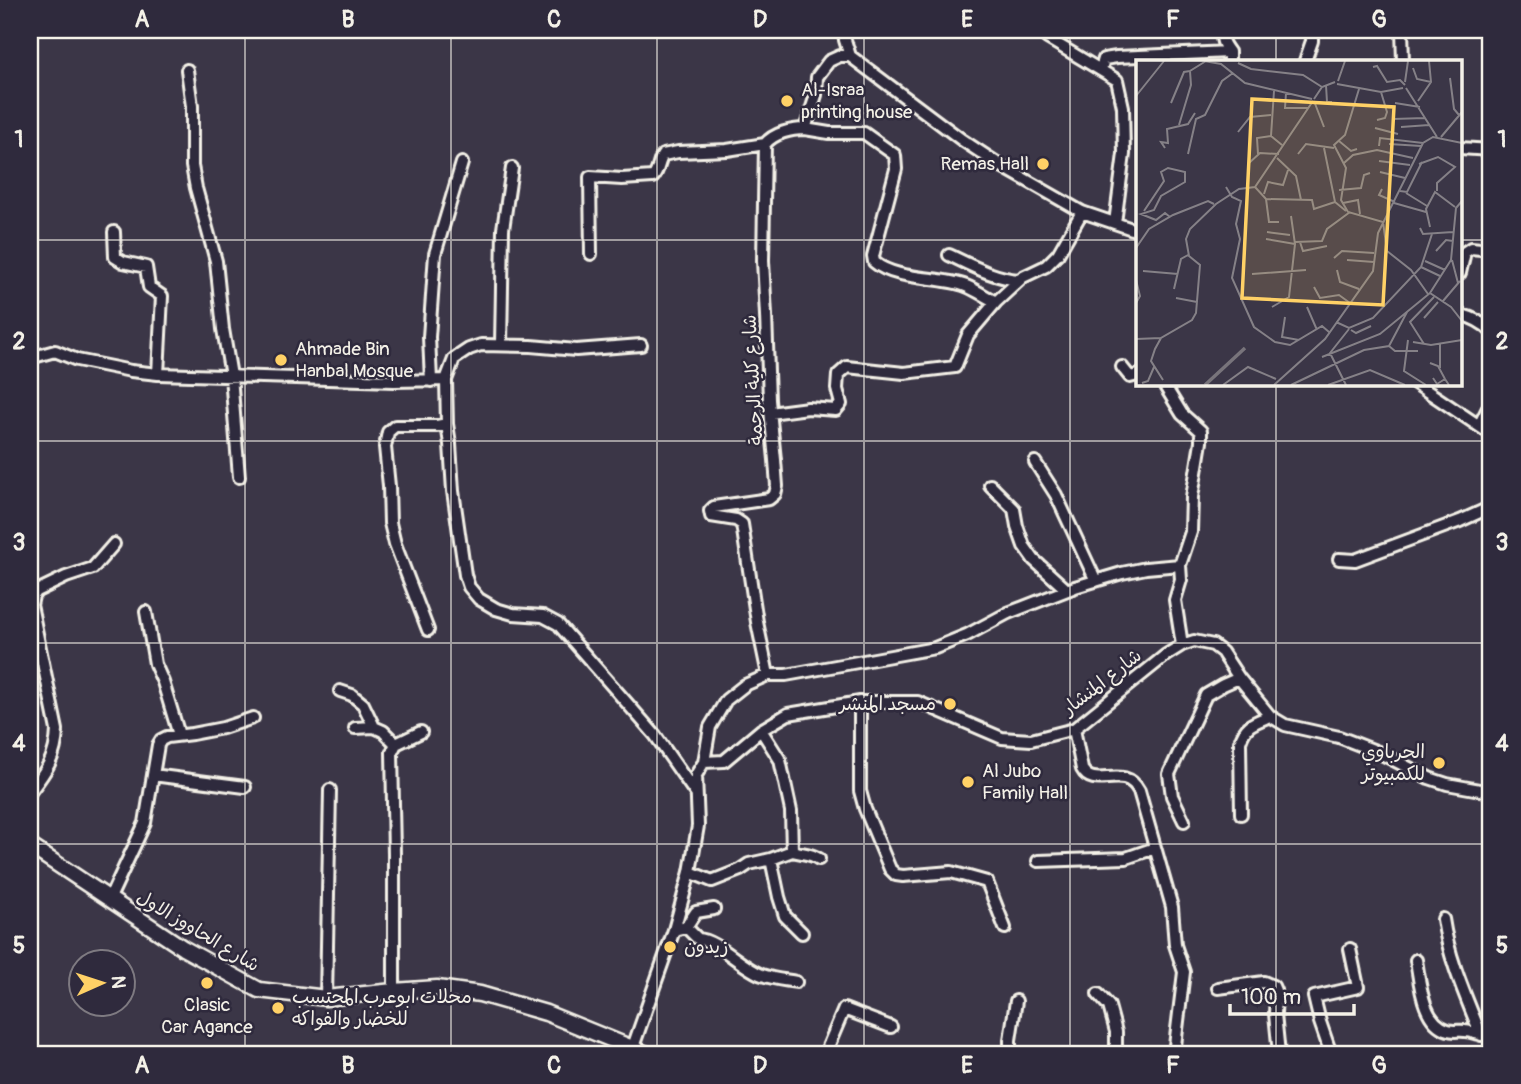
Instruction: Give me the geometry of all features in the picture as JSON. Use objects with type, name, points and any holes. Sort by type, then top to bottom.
[{"type":"main road","name":"شارع الحاووز الاول","points":[[30,846],[183,948],[259,990],[326,998],[437,988],[480,994],[547,1013],[640,1051]]},
{"type":"street","points":[[844,30],[850,56],[962,140],[1082,212],[1136,230]]},
{"type":"street","points":[[1043,30],[1047,38],[1117,80],[1123,107],[1124,154],[1115,223]]},
{"type":"street","points":[[1101,69],[1104,58],[1229,57],[1222,42],[1224,30]]},
{"type":"street","points":[[1306,60],[1312,30]]},
{"type":"street","points":[[1402,30],[1403,60]]},
{"type":"street","points":[[805,129],[817,95],[817,77],[829,61],[840,56],[850,56]]},
{"type":"street","points":[[187,70],[192,106],[192,166],[216,261],[231,376],[239,477]]},
{"type":"street","points":[[592,254],[590,177],[653,177],[663,155],[765,144],[770,137],[802,128],[829,133],[864,133],[895,155],[896,169],[873,256],[874,262],[897,272],[966,286],[996,302]]},
{"type":"street","name":"شارع كلية الرحمة","points":[[765,144],[763,261],[770,413],[777,486],[775,494],[769,499],[714,507],[710,511],[711,516],[736,520],[741,524],[768,676]]},
{"type":"street","points":[[1462,148],[1491,150]]},
{"type":"street","points":[[431,381],[429,337],[435,254],[462,163]]},
{"type":"street","points":[[500,345],[503,229],[512,168]]},
{"type":"street","points":[[770,413],[808,408],[836,410],[841,404],[837,390],[838,375],[847,367],[904,373],[955,367],[968,335],[1019,280],[1046,266],[1058,254],[1082,212]]},
{"type":"street","points":[[114,232],[115,257],[118,261],[146,267],[149,288],[162,296],[158,373]]},
{"type":"street","points":[[1462,265],[1465,252],[1471,248],[1491,250]]},
{"type":"street","points":[[949,255],[1007,279],[1019,280]]},
{"type":"street","points":[[1462,315],[1472,317],[1491,331]]},
{"type":"street","points":[[641,345],[576,350],[481,345],[454,359],[446,380],[453,491],[465,575],[472,592],[488,605],[504,612],[543,616],[558,624],[655,735],[696,794]]},
{"type":"street","points":[[30,358],[55,351],[77,360],[131,371],[394,382],[446,380]]},
{"type":"street","points":[[1122,367],[1130,377],[1136,376]]},
{"type":"street","points":[[1164,385],[1182,414],[1201,431],[1192,498],[1191,532],[1180,565],[1181,580],[1175,600],[1182,645],[1194,641],[1213,645],[1223,652],[1270,716],[1285,725],[1339,737],[1447,784],[1491,792]]},
{"type":"street","points":[[1418,385],[1491,434]]},
{"type":"street","points":[[1479,426],[1491,402]]},
{"type":"street","points":[[428,630],[392,534],[385,447],[388,432],[395,426],[447,424]]},
{"type":"street","points":[[1035,462],[1056,495],[1096,581]]},
{"type":"street","points":[[989,485],[1014,509],[1024,546],[1034,560],[1067,590]]},
{"type":"street","points":[[1339,559],[1355,560],[1491,507]]},
{"type":"street","points":[[30,792],[50,764],[56,748],[57,730],[31,605],[32,598],[37,591],[93,568],[114,544]]},
{"type":"street","points":[[608,1054],[640,1051],[690,872],[698,826],[696,775],[704,762],[710,727],[726,700],[746,685],[768,676],[935,648],[967,635],[1008,613],[1067,590],[1146,568],[1180,565]]},
{"type":"street","points":[[146,612],[155,664],[179,735]]},
{"type":"street","name":"شارع المنشار","points":[[704,762],[724,761],[761,730],[788,715],[860,702],[918,702],[1002,738],[1031,740],[1074,729],[1182,645]]},
{"type":"street","points":[[1184,821],[1172,796],[1169,774],[1206,695],[1240,678]]},
{"type":"street","points":[[340,691],[352,695],[363,704],[374,727]]},
{"type":"street","points":[[860,702],[860,791],[890,869],[901,876],[951,872],[987,882],[1005,928]]},
{"type":"street","points":[[1241,814],[1240,741],[1250,724],[1270,716]]},
{"type":"street","points":[[108,900],[144,827],[159,743],[165,737],[223,728],[253,718]]},
{"type":"street","points":[[355,728],[374,727],[383,731],[396,744]]},
{"type":"street","points":[[1074,729],[1082,769],[1086,776],[1124,777],[1136,785],[1139,791],[1172,907],[1175,945],[1184,972],[1174,1054]]},
{"type":"street","points":[[761,730],[780,760],[783,771],[792,811],[792,851]]},
{"type":"street","points":[[394,991],[391,752],[396,744],[421,732]]},
{"type":"street","points":[[153,775],[245,788]]},
{"type":"street","points":[[326,998],[330,790]]},
{"type":"street","points":[[1038,860],[1126,858],[1155,848]]},
{"type":"street","points":[[690,872],[712,881],[749,864],[792,851],[803,855],[812,854],[819,859]]},
{"type":"street","points":[[771,859],[785,916],[802,933]]},
{"type":"street","points":[[674,930],[686,927],[696,912],[714,909]]},
{"type":"street","points":[[1443,919],[1453,964],[1486,1034]]},
{"type":"street","points":[[686,927],[698,939],[707,940],[761,975],[796,982]]},
{"type":"street","points":[[1331,1054],[1314,997],[1358,986],[1350,949]]},
{"type":"street","points":[[1416,960],[1426,1010],[1433,1021],[1447,1030],[1486,1034]]},
{"type":"street","points":[[1219,988],[1263,982],[1273,986],[1276,993],[1279,1054]]},
{"type":"street","points":[[1098,994],[1109,1006],[1116,1032],[1116,1054]]},
{"type":"street","points":[[1010,1054],[1016,1002]]},
{"type":"street","points":[[825,1054],[844,1009],[891,1027]]},
{"type":"place","name":"Al-Israa printing house","points":[[787,101]]},
{"type":"place","name":"Remas Hall","points":[[1043,164]]},
{"type":"place","name":"Ahmade Bin Hanbal Mosque","points":[[281,360]]},
{"type":"place","name":"مسجد المنشر","points":[[950,704]]},
{"type":"place","name":"الحرباوي للكمبيوتر","points":[[1439,763]]},
{"type":"place","name":"Al Jubo Family Hall","points":[[968,782]]},
{"type":"place","name":"زيدون","points":[[670,947]]},
{"type":"place","name":"Clasic Car Agance","points":[[207,983]]},
{"type":"place","name":"محلات ابوعرب المحتسب للخضار والفواكه","points":[[278,1008]]}]
